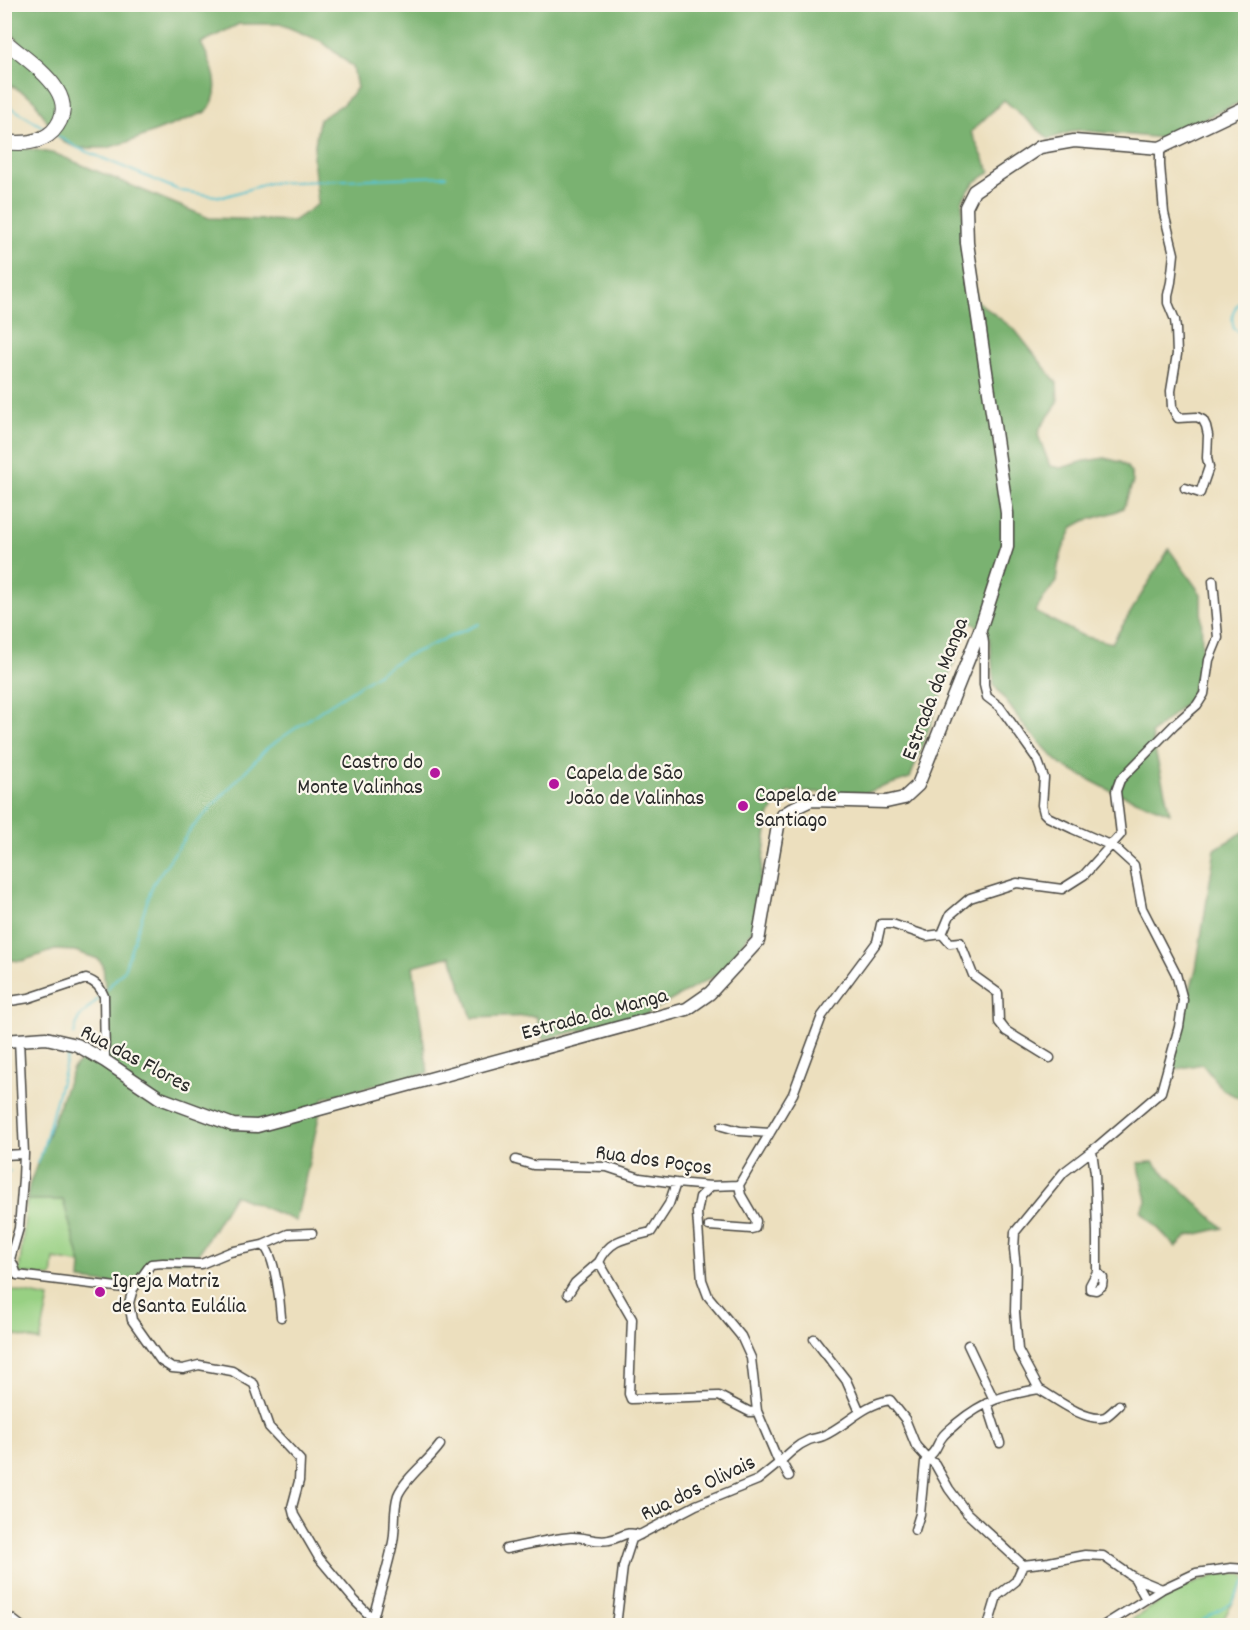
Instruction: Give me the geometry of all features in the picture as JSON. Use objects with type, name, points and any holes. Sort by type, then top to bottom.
[{"type":"main road","points":[[4,40],[52,82],[62,100],[62,112],[58,124],[48,135],[36,141],[20,144],[4,142]]},
{"type":"street","points":[[1185,488],[1200,493],[1209,467],[1208,435],[1203,420],[1197,417],[1178,417],[1172,407],[1171,391],[1177,343],[1175,320],[1168,303],[1168,295],[1174,254],[1164,213],[1160,148],[1245,107]]},
{"type":"street","name":"Estrada da Manga","points":[[352,1100],[687,1009],[710,993],[758,941],[778,826],[783,815],[811,800],[886,802],[904,798],[918,784],[980,630],[1007,547],[1007,513],[967,243],[966,207],[974,191],[1040,147],[1074,141],[1160,148]]},
{"type":"street","points":[[1050,1058],[1006,1031],[999,1022],[998,993],[973,975],[960,942],[950,943],[942,933],[950,915],[970,898],[1017,883],[1062,889],[1084,875],[1121,834],[1116,791],[1120,780],[1197,705],[1204,694],[1209,660],[1218,638],[1213,581]]},
{"type":"street","points":[[980,630],[984,644],[984,685],[987,697],[1000,707],[1037,759],[1044,778],[1042,806],[1044,813],[1073,829],[1111,844],[1134,865],[1142,908],[1176,974],[1183,1000],[1179,1027],[1161,1092],[1065,1172],[1015,1232],[1015,1312],[1018,1350],[1039,1389],[1070,1408],[1099,1418],[1107,1417],[1119,1405]]},
{"type":"street","name":"Rua dos Poços","points":[[516,1160],[533,1165],[607,1167],[640,1178],[676,1184],[739,1185],[793,1094],[822,1016],[877,942],[881,924],[892,924],[927,936],[942,933]]},
{"type":"street","points":[[4,1002],[29,998],[86,979],[94,981],[104,996],[105,1061]]},
{"type":"street","name":"Rua das Flores","points":[[4,1041],[46,1038],[77,1045],[160,1098],[233,1125],[257,1126],[352,1100]]},
{"type":"street","points":[[19,1039],[24,1154],[19,1228],[7,1260],[13,1264],[17,1275],[133,1289]]},
{"type":"street","points":[[722,1126],[740,1131],[770,1132]]},
{"type":"street","points":[[1092,1151],[1097,1209],[1097,1272]]},
{"type":"street","points":[[4,1155],[24,1154]]},
{"type":"street","points":[[568,1294],[575,1283],[599,1262],[604,1250],[619,1241],[651,1232],[669,1204],[676,1184]]},
{"type":"street","points":[[709,1226],[755,1228],[756,1221],[741,1195],[739,1185]]},
{"type":"street","name":"Rua dos Olivais","points":[[616,1626],[622,1567],[632,1539],[696,1505],[758,1480],[779,1463],[757,1411],[751,1358],[741,1336],[708,1296],[702,1280],[697,1213],[700,1197],[711,1186]]},
{"type":"street","points":[[312,1233],[288,1234],[263,1245],[230,1252],[201,1264],[151,1264],[133,1289],[129,1303],[132,1320],[162,1361],[172,1368],[183,1369],[199,1365],[232,1371],[254,1384],[269,1426],[300,1460],[299,1482],[292,1507],[294,1515],[319,1558],[371,1622]]},
{"type":"street","points":[[263,1245],[268,1248],[271,1257],[281,1317]]},
{"type":"street","points":[[599,1262],[632,1319],[629,1394],[631,1399],[719,1396],[750,1412],[757,1411]]},
{"type":"street","points":[[814,1339],[846,1380],[860,1412]]},
{"type":"street","points":[[968,1345],[990,1401],[1000,1443]]},
{"type":"street","points":[[915,1530],[920,1514],[925,1462],[934,1454],[942,1437],[970,1413],[990,1401],[1008,1394],[1039,1389]]},
{"type":"street","points":[[789,1476],[783,1465],[779,1463],[792,1451],[809,1440],[824,1436],[860,1412],[890,1400],[905,1419],[916,1446],[935,1464],[949,1489],[967,1513],[1023,1565],[1085,1555],[1103,1556],[1133,1577],[1162,1589]]},
{"type":"street","points":[[371,1622],[393,1542],[395,1508],[399,1495],[407,1482],[440,1445]]},
{"type":"street","points":[[506,1550],[573,1537],[601,1541],[617,1538],[626,1533],[633,1532],[640,1535]]},
{"type":"street","points":[[987,1626],[997,1596],[1016,1581],[1023,1565]]},
{"type":"street","points":[[1103,1626],[1162,1589],[1196,1573],[1231,1568],[1245,1569]]},
{"type":"street","points":[[1133,1577],[1146,1599]]},
{"type":"street","points":[[4,1613],[21,1626]]},
{"type":"green space","points":[[5,5],[1245,5],[1245,100],[1162,138],[1077,130],[1049,139],[1004,100],[971,132],[990,172],[974,183],[962,200],[965,251],[977,301],[1015,330],[1057,383],[1058,403],[1040,428],[1038,435],[1050,466],[1061,468],[1105,458],[1120,462],[1127,467],[1133,482],[1123,508],[1073,527],[1063,549],[1056,582],[1035,612],[1083,636],[1112,643],[1169,549],[1201,594],[1202,654],[1190,699],[1151,734],[1170,813],[1109,790],[1061,765],[1026,728],[994,685],[990,637],[970,621],[910,778],[864,793],[788,792],[776,803],[769,817],[753,929],[722,972],[645,1015],[543,1039],[536,1016],[472,1018],[451,956],[413,966],[428,1073],[323,1098],[296,1221],[234,1195],[195,1260],[151,1262],[132,1286],[80,1280],[81,1264],[63,1200],[27,1200],[29,1186],[72,1070],[82,1060],[103,1049],[109,1034],[103,965],[98,959],[75,951],[55,950],[22,961],[10,960],[5,954],[5,147],[56,154],[209,218],[293,221],[318,204],[313,157],[319,120],[343,104],[357,88],[353,67],[321,41],[280,24],[239,24],[201,43],[209,60],[216,86],[212,104],[206,112],[107,148],[78,148],[63,142],[51,128],[33,98],[5,82],[6,65],[21,44],[5,26]]},
{"type":"green space","points":[[1245,831],[1245,1101],[1223,1090],[1202,1064],[1167,1071],[1196,969],[1215,849]]},
{"type":"green space","points":[[1153,1162],[1223,1228],[1188,1236],[1176,1247],[1141,1211],[1147,1200],[1138,1163]]},
{"type":"green space","points":[[27,1200],[63,1200],[81,1264],[54,1259],[52,1277],[19,1273]]},
{"type":"green space","points":[[5,1289],[49,1298],[40,1341],[5,1333]]},
{"type":"green space","points":[[1221,1574],[1245,1574],[1246,1580],[1220,1625],[1124,1625],[1180,1588]]},
{"type":"waterway","points":[[4,103],[46,129]]},
{"type":"waterway","points":[[56,135],[78,148],[181,191],[223,197],[269,183],[446,176]]},
{"type":"waterway","points":[[1246,295],[1234,310],[1232,318],[1234,329],[1246,336]]},
{"type":"waterway","points":[[107,989],[124,970],[153,884],[191,829],[267,748],[404,657],[479,624]]},
{"type":"waterway","points":[[74,1035],[78,1019],[99,998]]},
{"type":"waterway","points":[[37,1163],[70,1048]]},
{"type":"waterway","points":[[4,1173],[10,1171]]},
{"type":"waterway","points":[[1193,1626],[1232,1603],[1246,1580]]},
{"type":"place","name":"Castro do Monte Valinhas","points":[[435,773]]},
{"type":"place","name":"Capela de São João de Valinhas","points":[[554,784]]},
{"type":"place","name":"Capela de Santiago","points":[[743,806]]},
{"type":"place","name":"Igreja Matriz de Santa Eulália","points":[[100,1292]]}]
